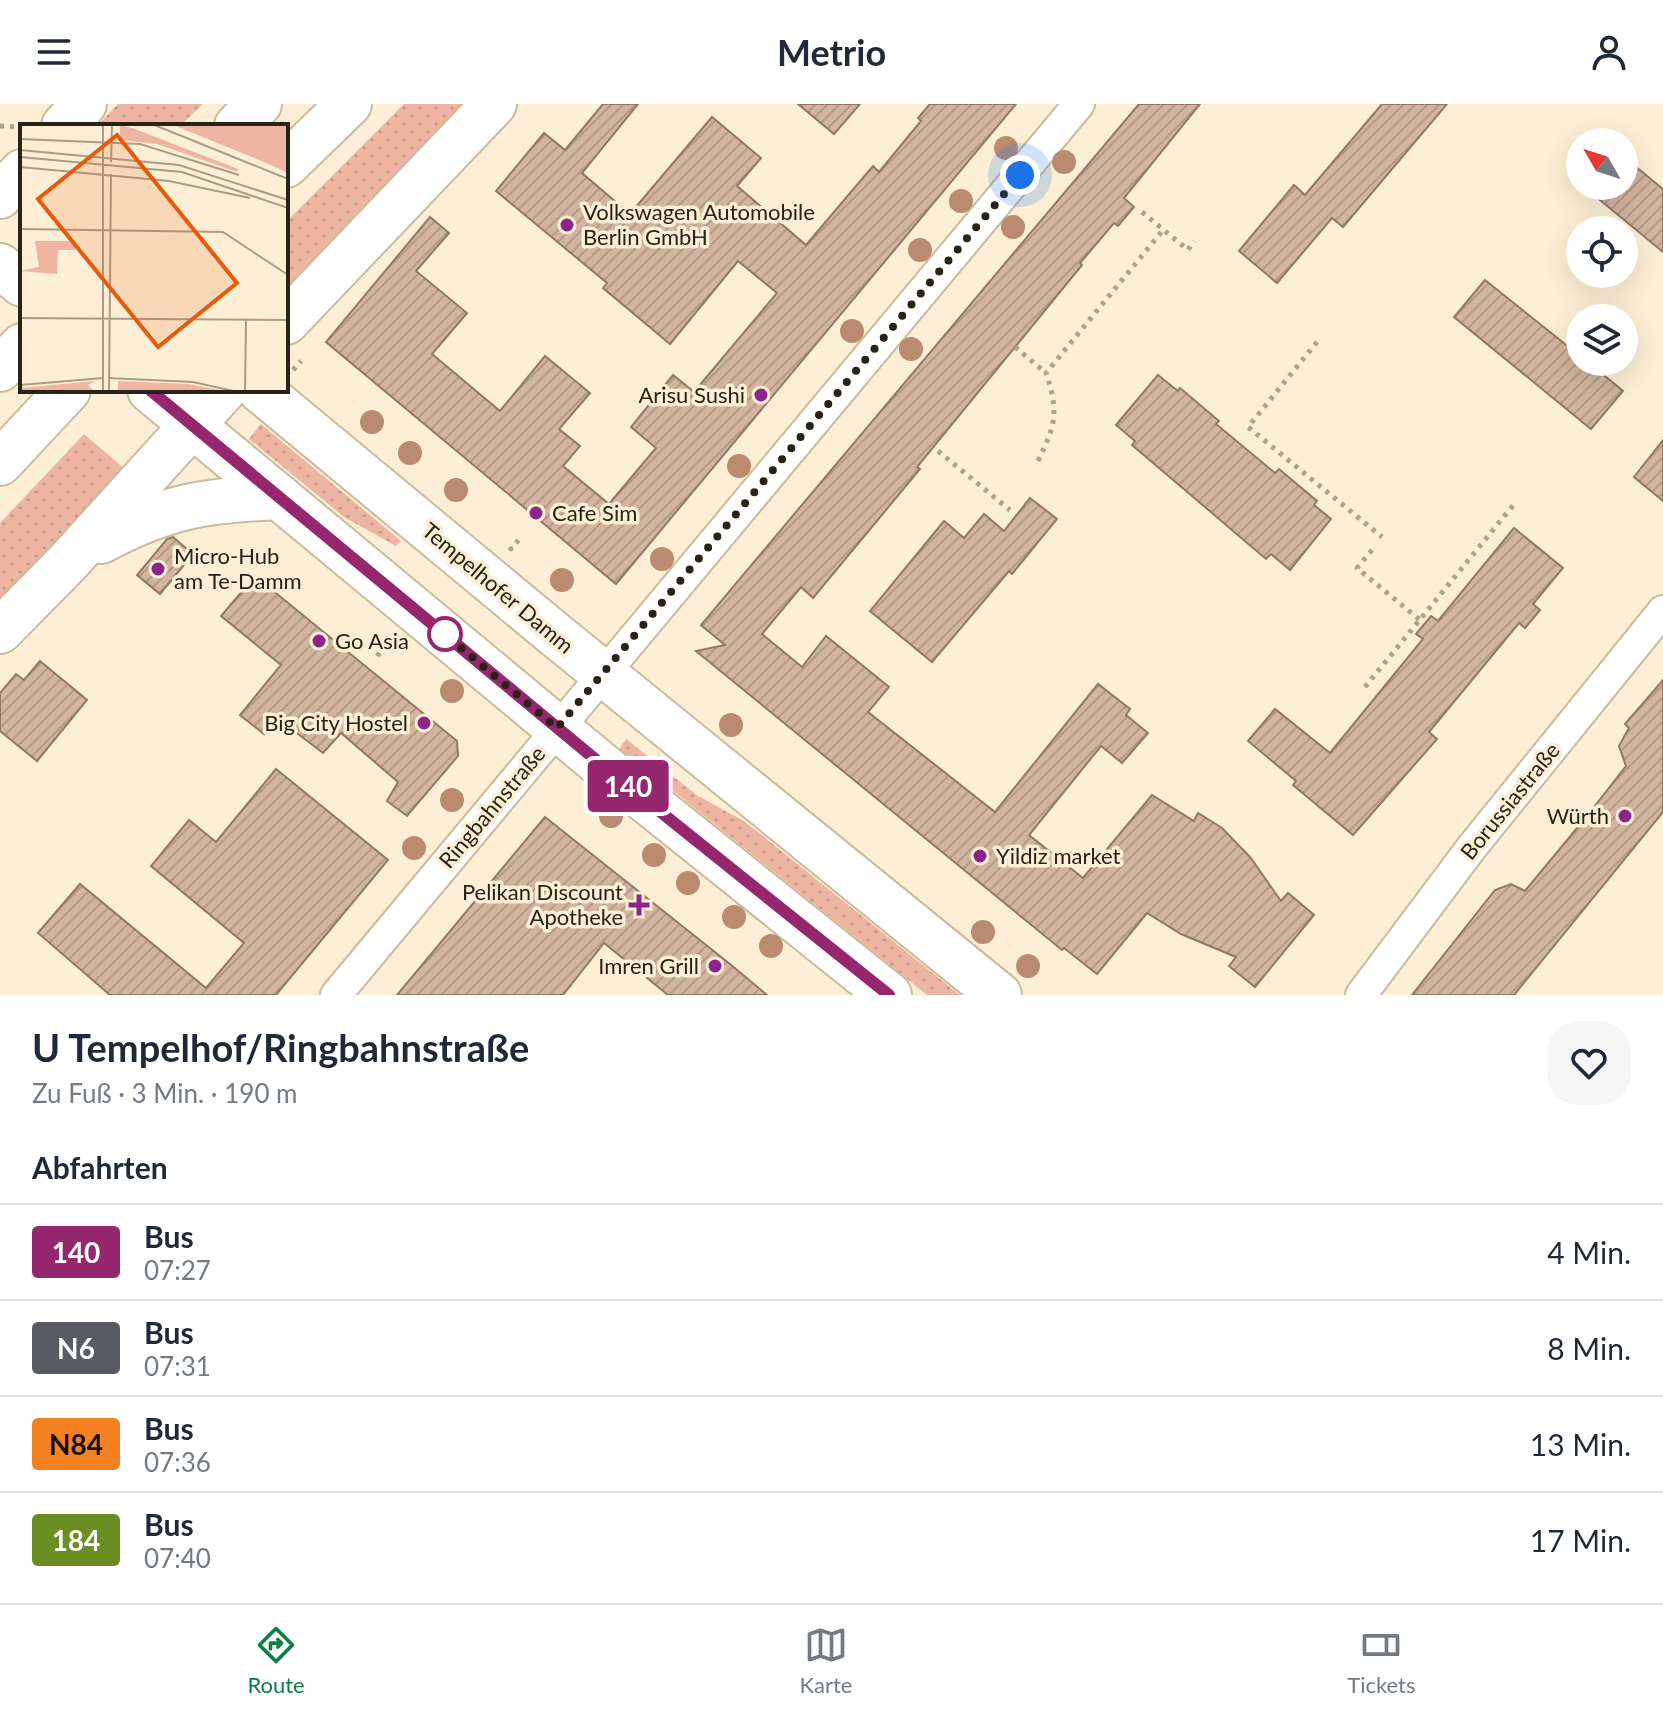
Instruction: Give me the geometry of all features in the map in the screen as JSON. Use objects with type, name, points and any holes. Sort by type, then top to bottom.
[{"type":"main road","points":[[66,124],[84,104]]},
{"type":"main road","points":[[239,124],[259,104]]},
{"type":"main road","points":[[288,163],[349,104]]},
{"type":"main road","points":[[294,341],[494,104]]},
{"type":"main road","points":[[0,266],[20,282]]},
{"type":"main road","points":[[0,369],[20,348]]},
{"type":"main road","name":"Tempelhofer Damm","points":[[288,391],[602,674],[999,995]]},
{"type":"main road","points":[[152,392],[557,728],[889,995]]},
{"type":"main road","points":[[0,631],[68,562],[222,392]]},
{"type":"main road","points":[[0,463],[56,402]]},
{"type":"main road","points":[[68,562],[131,525],[169,510],[205,503],[279,497]]},
{"type":"street","name":"Ringbahnstraße","points":[[336,995],[1079,104]]},
{"type":"street","name":"Borussiastraße","points":[[1361,995],[1472,847],[1663,611]]},
{"type":"path","points":[[0,126],[20,127]]},
{"type":"path","points":[[1142,212],[1188,250],[1194,241]]},
{"type":"path","points":[[1046,373],[1163,230]]},
{"type":"path","points":[[1317,342],[1248,427],[1382,537]]},
{"type":"path","points":[[1015,347],[1046,373],[1056,402],[1051,435],[1038,461]]},
{"type":"path","points":[[938,451],[1010,510]]},
{"type":"path","points":[[1365,687],[1515,503]]},
{"type":"path","points":[[511,549],[522,536]]},
{"type":"path","points":[[1372,550],[1357,568],[1420,620]]},
{"type":"path","points":[[377,656],[390,640],[393,643]]},
{"type":"shaded area","points":[[118,104],[203,104],[182,124],[99,124]]},
{"type":"shaded area","points":[[404,104],[464,104],[288,293],[288,220]]},
{"type":"shaded area","points":[[261,424],[401,541],[396,546],[344,517],[249,439]]},
{"type":"shaded area","points":[[84,434],[127,471],[0,602],[0,523]]},
{"type":"shaded area","points":[[626,739],[698,796],[744,821],[960,995],[927,995],[641,765],[618,751]]},
{"type":"building","points":[[603,104],[638,104],[582,173],[630,214],[712,117],[761,158],[737,186],[806,245],[873,166],[879,172],[921,121],[918,118],[930,104],[1016,104],[616,584],[326,342],[430,217],[449,233],[416,271],[467,313],[432,354],[500,411],[545,356],[590,393],[559,429],[580,446],[563,466],[609,504],[656,448],[631,427],[673,375],[694,392],[777,293],[738,261],[670,344],[603,288],[607,283],[496,191],[544,133],[565,150]]},
{"type":"building","points":[[798,104],[860,104],[834,134]]},
{"type":"building","points":[[1139,104],[1200,104],[1124,198],[1134,207],[1118,226],[1114,223],[1080,263],[1082,265],[917,467],[920,469],[813,598],[801,587],[762,634],[802,667],[826,636],[889,687],[868,712],[995,812],[1098,684],[1130,709],[1126,715],[1148,733],[1122,763],[1101,746],[1029,835],[1083,878],[1152,795],[1194,821],[1198,813],[1222,828],[1250,857],[1281,901],[1288,893],[1314,915],[1255,987],[1229,966],[1236,957],[1181,934],[1147,913],[1097,974],[1064,948],[1062,950],[696,651],[725,645],[701,625]]},
{"type":"building","points":[[1382,104],[1447,104],[1343,227],[1332,218],[1277,283],[1239,251],[1294,185],[1305,195]]},
{"type":"building","points":[[1638,168],[1663,189],[1663,252],[1638,231],[1638,216],[1619,216],[1600,200],[1638,200]]},
{"type":"building","points":[[1485,280],[1566,345],[1566,376],[1605,376],[1623,391],[1591,429],[1454,317]]},
{"type":"building","points":[[1158,375],[1178,391],[1180,388],[1219,421],[1216,424],[1275,473],[1279,469],[1317,501],[1314,505],[1331,519],[1290,570],[1271,554],[1266,559],[1132,445],[1135,441],[1116,425]]},
{"type":"building","points":[[1663,440],[1663,501],[1634,477]]},
{"type":"building","points":[[1030,498],[1057,519],[932,662],[870,611],[944,521],[964,538],[984,514],[1004,531]]},
{"type":"building","points":[[1514,528],[1563,568],[1533,604],[1540,610],[1525,628],[1519,623],[1429,732],[1437,739],[1353,835],[1293,785],[1296,781],[1248,741],[1275,709],[1330,753],[1423,639],[1416,634],[1431,616],[1438,621]]},
{"type":"building","name":"Micro-Hub am Te-Damm","points":[[173,537],[193,554],[160,594],[137,575],[167,539]]},
{"type":"building","points":[[255,576],[457,741],[458,756],[407,816],[387,801],[398,782],[341,733],[323,753],[277,718],[264,734],[240,715],[281,665],[221,616]]},
{"type":"building","points":[[40,661],[87,700],[37,761],[0,731],[0,693],[16,674],[24,680]]},
{"type":"building","points":[[1663,680],[1663,812],[1514,995],[1412,995],[1495,890],[1511,884],[1525,891],[1587,816],[1626,766],[1619,746],[1629,728],[1625,724]]},
{"type":"building","points":[[276,769],[388,860],[276,995],[110,995],[38,933],[80,884],[206,988],[244,943],[151,866],[189,820],[216,842]]},
{"type":"building","points":[[545,817],[767,995],[668,995],[604,943],[563,995],[397,995]]},
{"type":"bus line","name":"140","points":[[152,392],[607,769],[889,995]]},
{"type":"place","name":"Volkswagen Automobile Berlin GmbH","points":[[567,225]]},
{"type":"place","name":"Arisu Sushi","points":[[761,395]]},
{"type":"place","name":"Cafe Sim","points":[[536,513]]},
{"type":"place","name":"Micro-Hub am Te-Damm","points":[[158,569]]},
{"type":"place","name":"Go Asia","points":[[319,641]]},
{"type":"place","name":"Big City Hostel","points":[[424,723]]},
{"type":"place","name":"Würth","points":[[1625,816]]},
{"type":"place","name":"Yildiz market","points":[[980,856]]},
{"type":"place","name":"Pelikan Discount Apotheke","points":[[639,905]]},
{"type":"place","name":"Imren Grill","points":[[715,966]]},
{"type":"route","points":[[445,634],[442,632],[557,728],[1020,175]]}]
